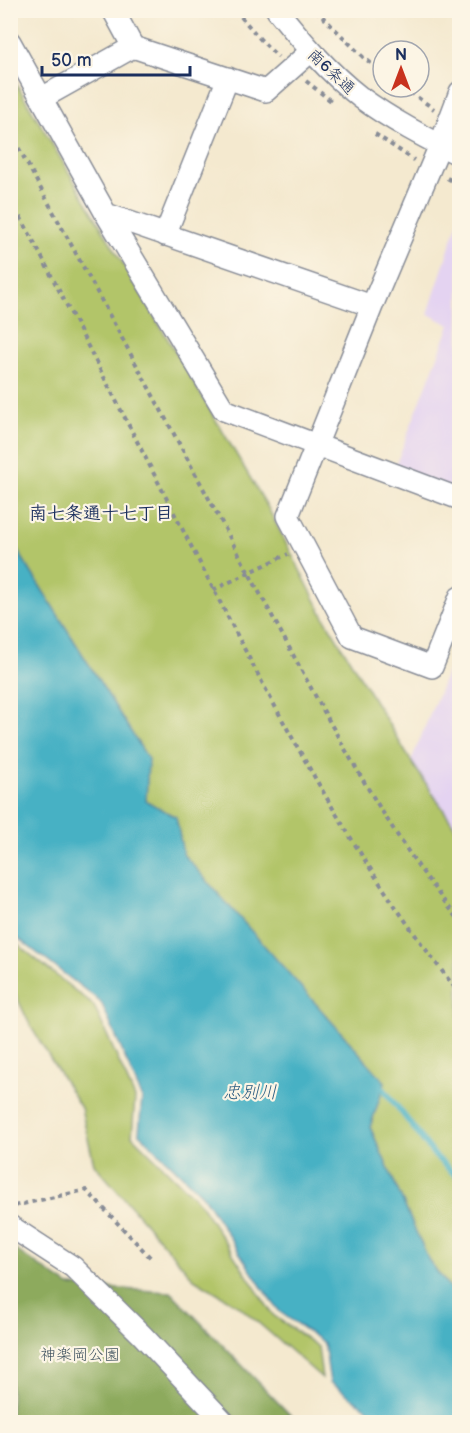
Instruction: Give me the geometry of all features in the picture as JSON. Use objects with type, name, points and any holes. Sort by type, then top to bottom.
[{"type":"street","points":[[113,10],[133,47],[266,91],[310,52]]},
{"type":"street","name":"南6条通","points":[[277,10],[310,52],[359,97],[410,130],[459,155]]},
{"type":"street","points":[[10,42],[106,214],[224,410],[459,499]]},
{"type":"street","points":[[42,98],[133,47]]},
{"type":"street","points":[[165,235],[228,78]]},
{"type":"street","points":[[459,92],[440,145],[372,306],[288,516],[352,637],[432,667],[459,597]]},
{"type":"street","points":[[106,214],[372,306]]},
{"type":"street","points":[[10,1226],[74,1267],[224,1422]]},
{"type":"path","points":[[316,10],[371,63]]},
{"type":"path","points":[[420,99],[448,119]]},
{"type":"path","points":[[10,132],[378,806],[459,921]]},
{"type":"path","points":[[10,202],[24,223],[250,661],[385,893],[459,994]]},
{"type":"path","points":[[213,590],[248,571],[272,562]]},
{"type":"path","points":[[10,1206],[86,1191],[150,1257]]},
{"type":"shaded area","points":[[459,218],[459,506],[389,482],[450,325],[428,314]]},
{"type":"shaded area","points":[[459,643],[459,833],[411,761]]},
{"type":"green space","points":[[10,73],[267,506],[325,619],[411,761],[459,833],[459,1300],[428,1259],[370,1127],[385,1082],[183,854],[176,817],[146,802],[148,759],[11,540]]},
{"type":"green space","points":[[11,939],[94,1006],[135,1098],[132,1136],[199,1202],[273,1315],[318,1347],[322,1378],[239,1306],[194,1279],[94,1164],[81,1108],[31,1027],[11,985]]},
{"type":"green space","name":"神楽岡公園","points":[[10,1246],[69,1286],[171,1292],[297,1422],[11,1422]]},
{"type":"water","name":"忠別川","points":[[11,540],[148,759],[146,801],[176,817],[183,854],[385,1082],[370,1127],[429,1261],[459,1300],[459,1422],[386,1422],[330,1382],[324,1343],[280,1312],[203,1196],[139,1133],[142,1097],[101,1002],[15,936],[10,927]]},
{"type":"waterway","points":[[379,1083],[435,1156],[460,1179]]},
{"type":"district","name":"南七条通十七丁目","points":[[101,513]]}]
